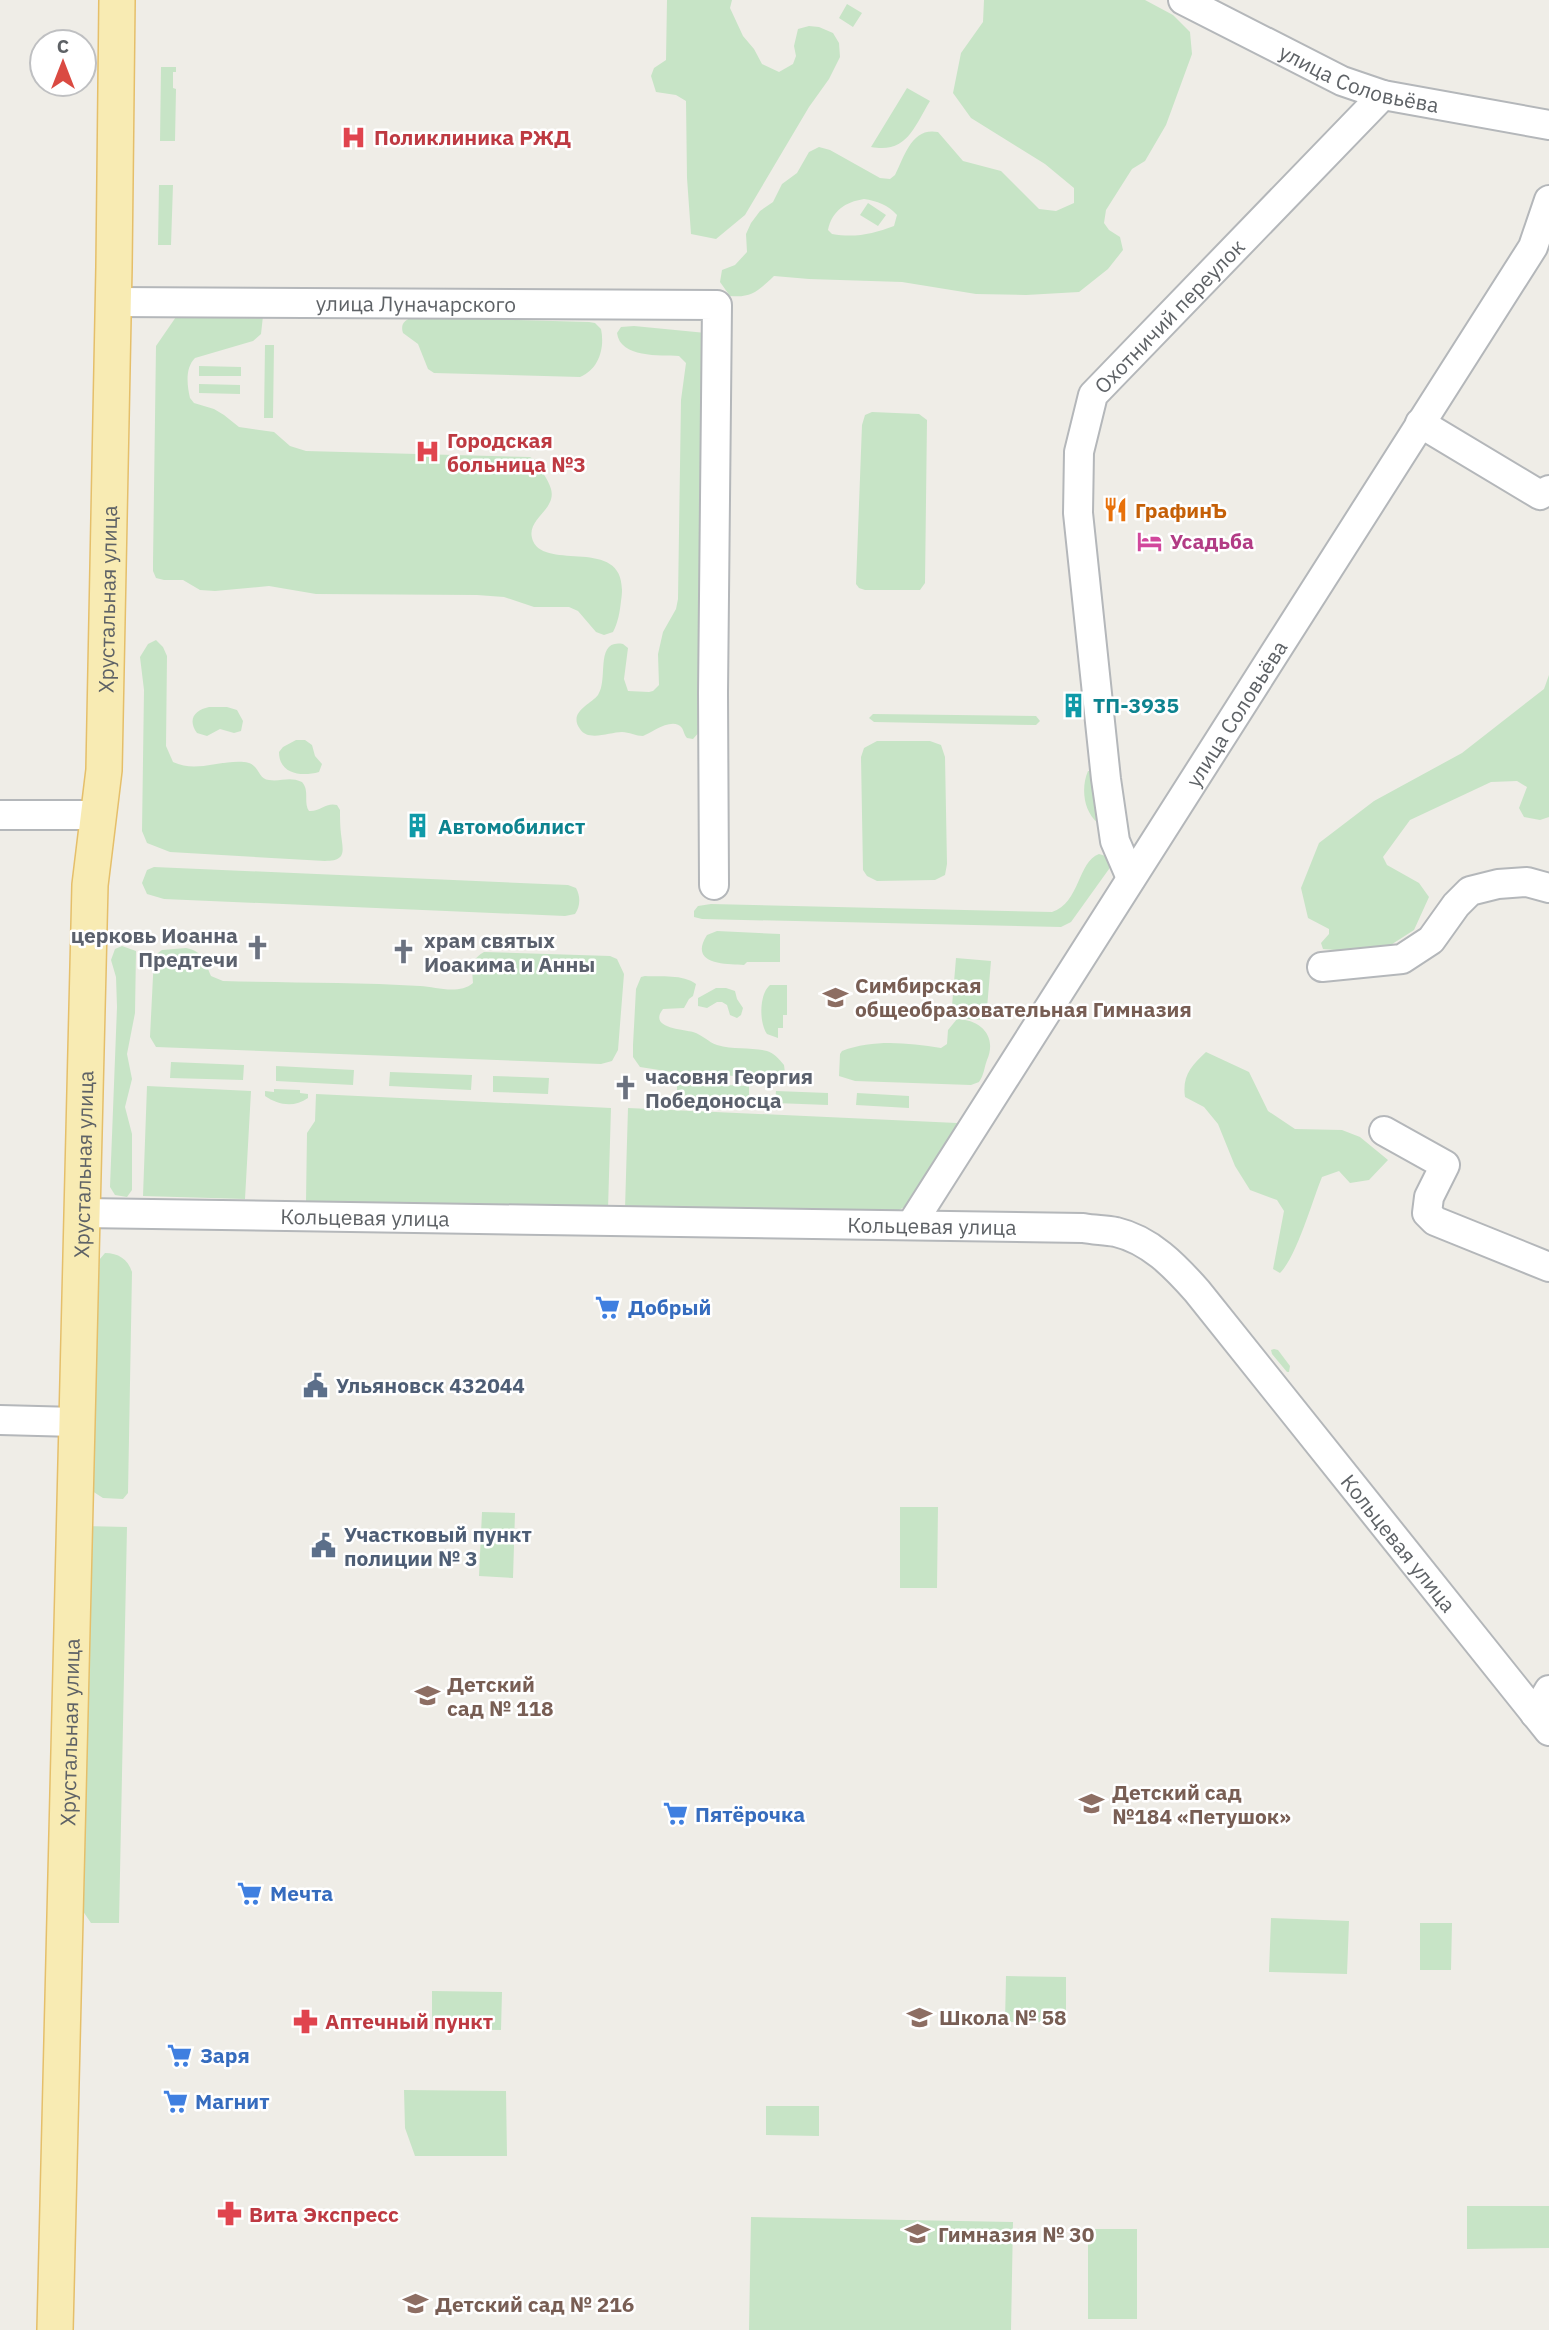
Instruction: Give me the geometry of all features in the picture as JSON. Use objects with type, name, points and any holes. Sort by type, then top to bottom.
[{"type":"main road","name":"Хрустальная улица","points":[[55,2330],[90,885],[104,770],[117,0]]},
{"type":"street","name":"улица Соловьёва","points":[[1183,0],[1342,81],[1383,95],[1549,125]]},
{"type":"street","name":"Охотничий переулок","points":[[1131,878],[1115,841],[1078,513],[1079,452],[1093,395],[1383,95]]},
{"type":"street","name":"улица Соловьёва","points":[[911,1225],[1533,247],[1548,207]]},
{"type":"street","name":"улица Луначарского","points":[[113,302],[717,305],[714,885]]},
{"type":"street","points":[[1420,422],[1540,495],[1549,490]]},
{"type":"street","points":[[0,815],[99,815]]},
{"type":"street","points":[[1322,967],[1402,959],[1431,940],[1469,891],[1498,884],[1527,882],[1549,888]]},
{"type":"street","points":[[1384,1131],[1445,1165],[1430,1196],[1426,1213],[1436,1221],[1549,1267]]},
{"type":"street","name":"Кольцевая улица","points":[[83,1213],[1083,1228],[1117,1232],[1145,1244],[1173,1265],[1544,1712]]},
{"type":"street","points":[[0,1420],[76,1422]]},
{"type":"green space","points":[[667,0],[732,0],[730,8],[743,36],[762,64],[779,72],[793,64],[798,29],[819,27],[833,33],[839,43],[840,57],[829,79],[809,107],[745,215],[716,239],[691,234],[686,101],[676,95],[656,92],[651,76],[654,68],[666,60]]},
{"type":"green space","points":[[984,0],[1145,0],[1173,15],[1190,32],[1192,54],[1166,125],[1145,161],[1132,169],[1106,210],[1104,223],[1120,237],[1123,250],[1108,269],[1079,292],[976,294],[902,282],[774,276],[754,292],[744,296],[730,296],[720,282],[722,270],[735,265],[747,252],[746,234],[751,223],[760,211],[773,202],[782,184],[797,173],[809,152],[819,147],[830,150],[880,178],[890,179],[916,138],[929,132],[938,132],[963,161],[1001,171],[1039,209],[1056,211],[1074,203],[1074,188],[1045,164],[971,118],[953,93],[961,53],[983,22]],"holes":[[[864,199],[878,202],[897,215],[894,226],[856,235],[832,234],[828,230],[840,208]]]},
{"type":"green space","points":[[847,4],[862,13],[853,27],[839,18]]},
{"type":"green space","points":[[161,67],[176,67],[176,72],[173,72],[173,88],[176,89],[175,141],[160,141]]},
{"type":"green space","points":[[907,88],[930,101],[919,120],[901,142],[883,148],[871,147]]},
{"type":"green space","points":[[159,185],[173,185],[171,245],[158,245]]},
{"type":"green space","points":[[868,203],[886,215],[878,226],[860,215]]},
{"type":"green space","points":[[178,314],[263,316],[261,334],[253,341],[195,358],[188,372],[189,393],[194,403],[214,409],[239,427],[274,432],[290,446],[306,451],[530,457],[535,460],[550,485],[552,497],[533,527],[533,541],[541,550],[602,560],[614,567],[621,580],[621,601],[613,632],[604,635],[596,632],[578,611],[569,607],[534,607],[504,597],[316,594],[269,586],[215,591],[200,590],[183,580],[156,578],[153,563],[156,346]]},
{"type":"green space","points":[[414,317],[595,323],[601,329],[601,350],[592,369],[580,377],[434,373],[428,369],[418,344],[403,333],[404,322]]},
{"type":"green space","points":[[621,327],[706,333],[701,730],[693,739],[687,738],[682,728],[673,724],[662,726],[643,736],[622,732],[594,736],[584,733],[577,723],[578,713],[598,695],[605,654],[614,644],[623,644],[628,648],[624,679],[628,691],[649,692],[659,685],[658,654],[663,632],[676,609],[678,599],[681,400],[686,363],[679,356],[642,354],[625,347],[617,333]]},
{"type":"green space","points":[[265,345],[274,345],[273,418],[264,418]]},
{"type":"green space","points":[[199,366],[241,367],[241,376],[199,376]]},
{"type":"green space","points":[[199,384],[240,385],[240,394],[199,393]]},
{"type":"green space","points":[[872,412],[919,414],[927,420],[925,583],[920,590],[865,590],[856,584],[862,425],[865,415]]},
{"type":"green space","points":[[156,640],[167,656],[166,746],[173,762],[199,766],[244,762],[253,765],[265,779],[293,779],[302,782],[306,789],[309,811],[333,804],[340,810],[343,850],[340,857],[325,861],[170,852],[147,843],[142,831],[144,690],[140,657],[148,644]]},
{"type":"green space","points":[[1549,675],[1549,817],[1540,820],[1524,817],[1519,808],[1527,787],[1517,781],[1491,782],[1410,820],[1383,857],[1387,865],[1419,883],[1429,897],[1414,930],[1386,948],[1349,951],[1323,949],[1321,943],[1329,934],[1329,929],[1308,918],[1301,888],[1319,843],[1374,801],[1462,753],[1544,689]]},
{"type":"green space","points":[[209,707],[237,710],[243,721],[241,731],[234,733],[220,729],[207,736],[197,733],[193,723],[194,716]]},
{"type":"green space","points":[[873,714],[1036,716],[1040,721],[1036,725],[874,722],[869,718]]},
{"type":"green space","points":[[296,740],[305,740],[312,745],[315,756],[322,764],[319,772],[298,774],[283,765],[279,752]]},
{"type":"green space","points":[[877,741],[930,741],[941,745],[945,757],[947,864],[945,875],[935,880],[877,881],[867,876],[863,870],[861,757],[864,748]]},
{"type":"green space","points":[[1088,771],[1092,771],[1098,823],[1086,805],[1084,784]]},
{"type":"green space","points":[[1099,854],[1109,857],[1109,869],[1071,922],[1061,927],[694,917],[698,906],[711,904],[1052,912],[1068,900],[1087,865]]},
{"type":"green space","points":[[154,867],[568,885],[576,888],[579,902],[575,914],[565,916],[164,899],[147,894],[142,883],[147,870]]},
{"type":"green space","points":[[717,931],[780,934],[780,962],[747,962],[744,965],[712,961],[702,952],[702,945],[707,935]]},
{"type":"green space","points":[[122,946],[136,951],[135,1013],[127,1054],[132,1079],[125,1107],[132,1134],[132,1190],[127,1197],[115,1195],[110,1187],[117,1007],[116,977],[111,960],[115,949]]},
{"type":"green space","points":[[186,948],[200,954],[211,976],[223,981],[396,985],[447,989],[461,989],[473,983],[474,961],[484,952],[610,956],[617,959],[624,974],[618,1050],[612,1061],[601,1064],[156,1047],[150,1037],[154,956],[162,950]]},
{"type":"green space","points":[[956,958],[991,961],[986,1020],[951,1018]]},
{"type":"green space","points":[[641,977],[678,977],[696,984],[693,996],[684,1008],[663,1009],[660,1020],[663,1024],[697,1033],[717,1045],[770,1052],[784,1065],[785,1073],[741,1077],[691,1075],[640,1067],[633,1057],[636,989]]},
{"type":"green space","points":[[770,985],[787,985],[787,1015],[783,1015],[783,1028],[778,1028],[778,1038],[767,1034],[763,1023],[762,1002]]},
{"type":"green space","points":[[716,988],[735,991],[743,1008],[741,1015],[737,1018],[730,1015],[727,1005],[722,1002],[707,1008],[698,1006],[698,998]]},
{"type":"green space","points":[[957,1019],[980,1026],[988,1037],[990,1052],[979,1082],[971,1085],[855,1081],[839,1076],[842,1051],[879,1043],[941,1048],[947,1044],[948,1030]]},
{"type":"green space","points":[[1206,1052],[1249,1072],[1268,1111],[1295,1129],[1342,1130],[1360,1137],[1388,1160],[1369,1180],[1350,1183],[1339,1171],[1322,1177],[1298,1242],[1280,1273],[1273,1269],[1284,1211],[1277,1200],[1250,1190],[1235,1166],[1218,1124],[1204,1107],[1185,1097],[1185,1083],[1189,1072]]},
{"type":"green space","points":[[171,1062],[244,1065],[243,1080],[170,1078]]},
{"type":"green space","points":[[276,1066],[354,1070],[353,1085],[276,1081]]},
{"type":"green space","points":[[390,1072],[472,1075],[471,1090],[389,1086]]},
{"type":"green space","points":[[493,1076],[549,1078],[548,1094],[493,1092]]},
{"type":"green space","points":[[677,1083],[749,1086],[749,1101],[677,1099]]},
{"type":"green space","points":[[147,1086],[251,1091],[245,1199],[143,1196]]},
{"type":"green space","points":[[274,1089],[300,1090],[300,1093],[308,1094],[308,1098],[292,1104],[275,1102],[265,1096],[265,1091],[274,1092]]},
{"type":"green space","points":[[776,1091],[828,1093],[828,1105],[775,1103]]},
{"type":"green space","points":[[857,1093],[909,1096],[909,1108],[856,1105]]},
{"type":"green space","points":[[316,1094],[611,1108],[608,1209],[306,1202],[307,1133],[315,1121]]},
{"type":"green space","points":[[628,1108],[957,1123],[960,1128],[910,1204],[897,1211],[625,1209]]},
{"type":"green space","points":[[105,1253],[122,1258],[132,1272],[128,1493],[123,1499],[103,1498],[89,1489],[94,1266]]},
{"type":"green space","points":[[1271,1350],[1278,1350],[1290,1366],[1289,1372],[1272,1354]]},
{"type":"green space","points":[[900,1507],[938,1507],[937,1588],[900,1588]]},
{"type":"green space","points":[[482,1512],[515,1513],[513,1578],[479,1576]]},
{"type":"green space","points":[[84,1526],[127,1527],[119,1923],[91,1923],[76,1901]]},
{"type":"green space","points":[[1271,1918],[1349,1921],[1347,1974],[1269,1972]]},
{"type":"green space","points":[[1420,1923],[1452,1923],[1451,1970],[1420,1970]]},
{"type":"green space","points":[[1006,1976],[1066,1977],[1066,2022],[1005,2022]]},
{"type":"green space","points":[[432,1991],[502,1992],[501,2030],[432,2029]]},
{"type":"green space","points":[[404,2090],[506,2091],[507,2156],[415,2156],[405,2128]]},
{"type":"green space","points":[[766,2106],[819,2106],[819,2136],[766,2135]]},
{"type":"green space","points":[[1467,2206],[1549,2206],[1549,2248],[1467,2249]]},
{"type":"green space","points":[[751,2217],[1013,2222],[1011,2330],[749,2330]]},
{"type":"green space","points":[[1088,2229],[1137,2229],[1137,2319],[1088,2319]]},
{"type":"place","name":"Поликлиника РЖД","points":[[354,137]]},
{"type":"place","name":"Городская больница №3","points":[[427,452]]},
{"type":"place","name":"ГрафинЪ","points":[[1115,510]]},
{"type":"place","name":"Усадьба","points":[[1150,541]]},
{"type":"place","name":"ТП-3935","points":[[1073,705]]},
{"type":"place","name":"Автомобилист","points":[[418,826]]},
{"type":"place","name":"церковь Иоанна Предтечи","points":[[258,947]]},
{"type":"place","name":"храм святых Иоакима и Анны","points":[[404,952]]},
{"type":"place","name":"Симбирская общеобразовательная Гимназия","points":[[835,997]]},
{"type":"place","name":"часовня Георгия Победоносца","points":[[625,1088]]},
{"type":"place","name":"Добрый","points":[[608,1307]]},
{"type":"place","name":"Ульяновск 432044","points":[[316,1385]]},
{"type":"place","name":"Участковый пункт полиции № 3","points":[[324,1546]]},
{"type":"place","name":"Детский сад № 118","points":[[427,1696]]},
{"type":"place","name":"Детский сад №184 «Петушок»","points":[[1092,1804]]},
{"type":"place","name":"Пятёрочка","points":[[675,1814]]},
{"type":"place","name":"Мечта","points":[[250,1893]]},
{"type":"place","name":"Школа № 58","points":[[919,2017]]},
{"type":"place","name":"Аптечный пункт","points":[[305,2021]]},
{"type":"place","name":"Заря","points":[[180,2055]]},
{"type":"place","name":"Магнит","points":[[175,2101]]},
{"type":"place","name":"Вита Экспресс","points":[[229,2214]]},
{"type":"place","name":"Гимназия № 30","points":[[918,2234]]},
{"type":"place","name":"Детский сад № 216","points":[[415,2304]]}]
